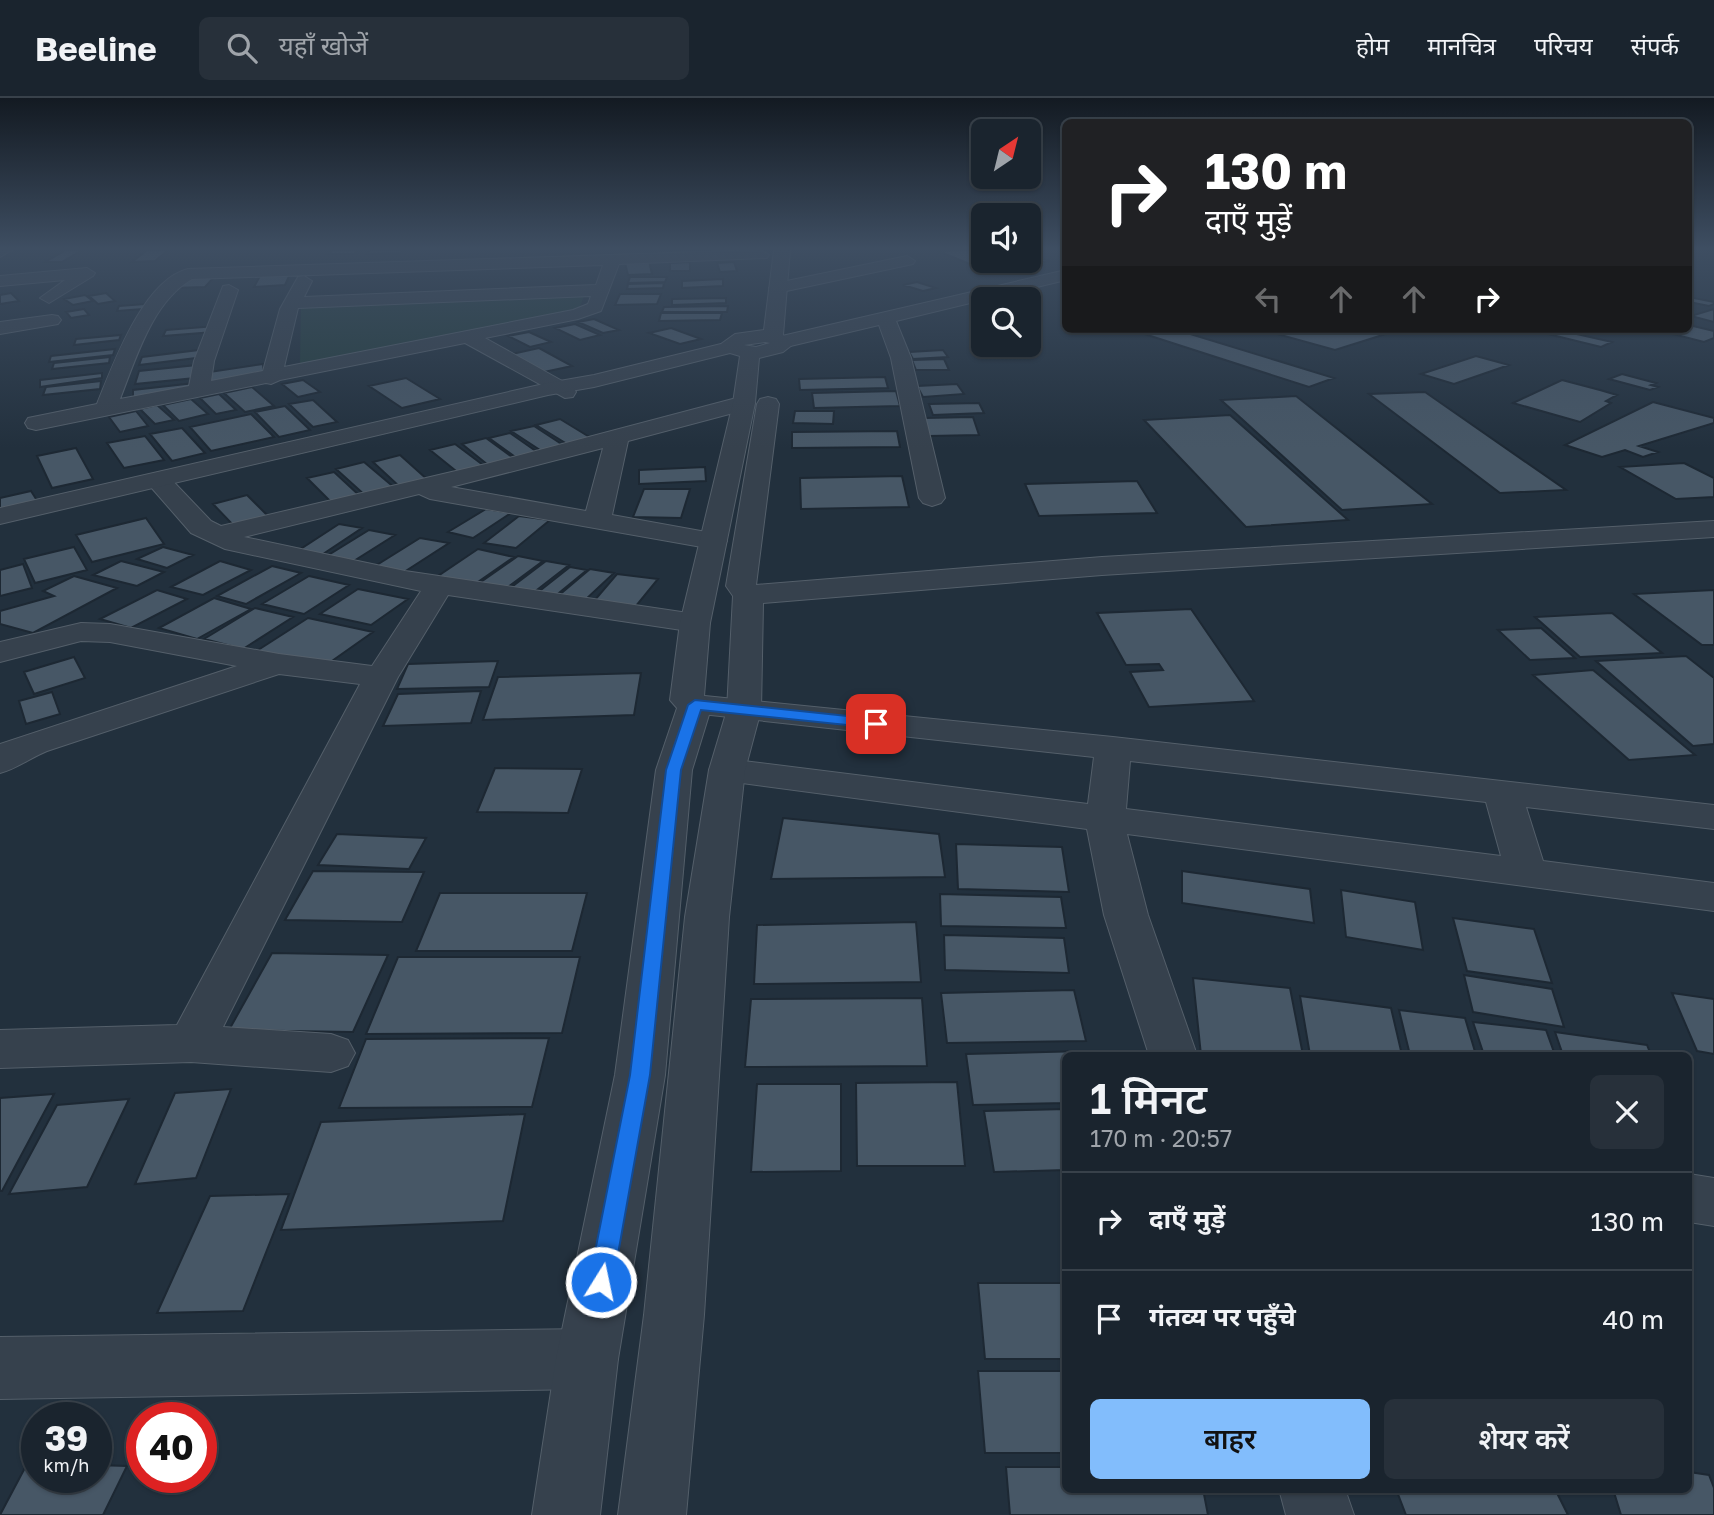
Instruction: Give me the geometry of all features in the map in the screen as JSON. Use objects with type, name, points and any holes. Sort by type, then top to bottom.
[{"type":"street","points":[[106,408],[131,348],[149,316]]},
{"type":"street","points":[[199,391],[204,361],[220,316]]},
{"type":"street","points":[[271,378],[289,316]]},
{"type":"street","points":[[36,423],[271,378],[565,316]]},
{"type":"street","points":[[767,316],[744,403],[695,623],[687,700],[695,705],[1113,748],[1714,817]]},
{"type":"street","points":[[0,524],[759,340],[889,316]]},
{"type":"street","points":[[885,317],[901,358],[932,498]]},
{"type":"street","points":[[0,328],[52,320]]},
{"type":"street","points":[[467,336],[567,388]]},
{"type":"street","points":[[652,1515],[674,1315],[707,917],[727,770],[744,710],[748,595],[741,586],[759,340]]},
{"type":"street","points":[[216,536],[744,403]]},
{"type":"street","points":[[597,521],[617,437]]},
{"type":"street","points":[[0,516],[162,484]]},
{"type":"street","points":[[162,484],[201,527],[235,543],[439,586],[695,623]]},
{"type":"street","points":[[414,488],[713,541]]},
{"type":"street","points":[[748,595],[1102,566],[1714,529]]},
{"type":"street","points":[[191,1043],[381,677],[439,586]]},
{"type":"street","points":[[0,652],[81,632],[110,633],[279,664],[381,677]]},
{"type":"street","points":[[0,762],[8,754],[34,743],[279,664]]},
{"type":"street","points":[[566,1515],[587,1359],[640,1075],[674,770],[695,705]]},
{"type":"street","points":[[1113,748],[1107,817],[1108,843],[1126,915],[1172,1052]]},
{"type":"street","points":[[727,770],[943,800],[1107,817],[1714,897]]},
{"type":"street","points":[[1503,794],[1526,872]]},
{"type":"street","points":[[0,1049],[191,1043],[331,1052]]},
{"type":"street","points":[[1692,1198],[1714,1202]]},
{"type":"street","points":[[0,1368],[587,1359]]},
{"type":"street","points":[[1313,1493],[1320,1515]]},
{"type":"green space","points":[[301,316],[556,316],[300,365]]},
{"type":"building","points":[[660,316],[721,316],[720,320],[659,321]]},
{"type":"building","points":[[1692,316],[1692,316],[1714,316],[1714,322]]},
{"type":"building","points":[[594,319],[619,330],[603,333],[578,322]]},
{"type":"building","points":[[575,324],[600,335],[580,340],[555,328]]},
{"type":"building","points":[[216,326],[214,332],[163,336],[166,330]]},
{"type":"building","points":[[1692,326],[1714,331],[1714,338],[1704,342],[1669,333],[1692,333]]},
{"type":"building","points":[[671,328],[701,339],[680,344],[649,333]]},
{"type":"building","points":[[529,332],[551,342],[530,347],[508,336]]},
{"type":"building","points":[[1141,333],[1187,333],[1334,378],[1309,387]]},
{"type":"building","points":[[1280,333],[1389,333],[1335,350],[1277,334]]},
{"type":"building","points":[[1572,333],[1612,342],[1601,347],[1548,334]]},
{"type":"building","points":[[121,335],[119,340],[74,345],[76,339]]},
{"type":"building","points":[[539,348],[572,366],[544,372],[512,354]]},
{"type":"building","points":[[115,349],[113,355],[49,362],[51,356]]},
{"type":"building","points":[[199,350],[196,358],[139,365],[142,357]]},
{"type":"building","points":[[943,350],[948,357],[913,359],[909,352]]},
{"type":"building","points":[[1476,356],[1509,365],[1454,384],[1421,374]]},
{"type":"building","points":[[110,357],[109,363],[52,369],[54,363]]},
{"type":"building","points":[[944,359],[949,370],[916,370],[912,360]]},
{"type":"building","points":[[263,364],[264,376],[207,386],[203,373]]},
{"type":"building","points":[[197,365],[195,378],[135,384],[139,371]]},
{"type":"building","points":[[102,373],[102,378],[40,387],[40,380]]},
{"type":"building","points":[[1622,374],[1656,383],[1651,385],[1658,387],[1650,390],[1609,379]]},
{"type":"building","points":[[885,377],[888,388],[800,390],[799,379]]},
{"type":"building","points":[[406,378],[440,399],[402,408],[369,386]]},
{"type":"building","points":[[303,380],[320,392],[298,397],[282,384]]},
{"type":"building","points":[[1562,380],[1617,395],[1606,401],[1611,403],[1580,422],[1513,403]]},
{"type":"building","points":[[101,381],[100,389],[43,395],[46,387]]},
{"type":"building","points":[[195,383],[192,390],[133,400],[133,390]]},
{"type":"building","points":[[957,384],[964,394],[923,397],[917,386]]},
{"type":"building","points":[[252,387],[274,406],[245,412],[224,393]]},
{"type":"building","points":[[896,391],[900,406],[814,408],[812,393]]},
{"type":"building","points":[[1425,392],[1566,490],[1500,493],[1369,394]]},
{"type":"building","points":[[219,394],[236,410],[216,414],[200,398]]},
{"type":"building","points":[[1296,396],[1432,504],[1342,510],[1221,400]]},
{"type":"building","points":[[191,399],[208,414],[179,421],[163,405]]},
{"type":"building","points":[[313,400],[337,422],[313,427],[289,404]]},
{"type":"building","points":[[1653,402],[1714,418],[1714,423],[1639,446],[1658,452],[1643,457],[1625,450],[1602,457],[1565,445]]},
{"type":"building","points":[[979,403],[984,413],[933,415],[929,404]]},
{"type":"building","points":[[157,405],[174,420],[155,424],[140,409]]},
{"type":"building","points":[[285,406],[310,430],[279,437],[255,412]]},
{"type":"building","points":[[136,411],[148,426],[120,432],[109,417]]},
{"type":"building","points":[[795,411],[834,411],[833,424],[793,423]]},
{"type":"building","points":[[251,414],[274,437],[211,451],[190,427]]},
{"type":"building","points":[[1230,415],[1348,520],[1246,527],[1144,420]]},
{"type":"building","points":[[973,417],[979,435],[929,436],[924,418]]},
{"type":"building","points":[[560,419],[596,441],[572,447],[536,425]]},
{"type":"building","points":[[534,426],[566,447],[543,452],[511,431]]},
{"type":"building","points":[[182,428],[205,453],[172,461],[150,434]]},
{"type":"building","points":[[897,431],[900,447],[792,448],[792,432]]},
{"type":"building","points":[[510,433],[540,454],[518,459],[489,438]]},
{"type":"building","points":[[145,436],[164,460],[124,468],[107,443]]},
{"type":"building","points":[[486,438],[519,462],[493,469],[462,444]]},
{"type":"building","points":[[455,444],[487,468],[461,475],[430,450]]},
{"type":"building","points":[[76,448],[93,479],[52,488],[37,456]]},
{"type":"building","points":[[400,455],[429,481],[401,488],[373,462]]},
{"type":"building","points":[[364,462],[396,489],[367,497],[336,469]]},
{"type":"building","points":[[1684,463],[1714,478],[1714,497],[1676,499],[1620,467]]},
{"type":"building","points":[[705,467],[706,481],[639,484],[639,470]]},
{"type":"building","points":[[334,472],[361,497],[333,504],[307,478]]},
{"type":"building","points":[[902,476],[909,507],[801,509],[800,478]]},
{"type":"building","points":[[1137,481],[1157,513],[1039,516],[1025,484]]},
{"type":"building","points":[[644,489],[690,489],[681,518],[633,517]]},
{"type":"building","points":[[31,491],[38,502],[0,511],[0,498]]},
{"type":"building","points":[[247,495],[269,517],[234,526],[213,504]]},
{"type":"building","points":[[486,509],[511,513],[473,538],[448,532]]},
{"type":"building","points":[[519,516],[550,520],[516,548],[484,543]]},
{"type":"building","points":[[146,518],[164,544],[92,562],[76,535]]},
{"type":"building","points":[[339,524],[362,528],[317,558],[293,554]]},
{"type":"building","points":[[369,530],[395,535],[349,564],[322,559]]},
{"type":"building","points":[[420,538],[449,543],[401,574],[372,568]]},
{"type":"building","points":[[74,547],[87,570],[35,583],[24,559]]},
{"type":"building","points":[[163,547],[193,555],[167,568],[137,559]]},
{"type":"building","points":[[478,549],[514,557],[475,584],[438,576]]},
{"type":"building","points":[[518,556],[543,561],[504,590],[478,584]]},
{"type":"building","points":[[121,561],[164,572],[137,586],[93,575]]},
{"type":"building","points":[[220,561],[251,570],[203,595],[171,587]]},
{"type":"building","points":[[546,561],[569,565],[533,593],[509,589]]},
{"type":"building","points":[[23,564],[32,588],[0,596],[0,570]]},
{"type":"building","points":[[272,566],[301,573],[246,604],[217,596]]},
{"type":"building","points":[[570,567],[587,570],[554,597],[537,593]]},
{"type":"building","points":[[590,569],[614,573],[584,601],[558,596]]},
{"type":"building","points":[[617,574],[658,579],[636,606],[594,601]]},
{"type":"building","points":[[74,576],[117,588],[33,633],[0,624],[0,611],[54,596],[43,591]]},
{"type":"building","points":[[309,576],[349,585],[304,614],[262,604]]},
{"type":"building","points":[[358,589],[408,599],[371,625],[320,614]]},
{"type":"building","points":[[157,590],[187,599],[131,628],[100,619]]},
{"type":"building","points":[[1714,590],[1714,645],[1702,645],[1634,594]]},
{"type":"building","points":[[214,598],[251,609],[197,639],[159,628]]},
{"type":"building","points":[[255,608],[293,617],[243,649],[204,639]]},
{"type":"building","points":[[1191,609],[1254,701],[1149,707],[1130,672],[1163,670],[1159,664],[1126,665],[1097,613]]},
{"type":"building","points":[[1612,613],[1662,653],[1580,657],[1535,617]]},
{"type":"building","points":[[308,618],[373,632],[322,668],[255,652]]},
{"type":"building","points":[[1541,628],[1575,658],[1530,660],[1498,630]]},
{"type":"building","points":[[1686,656],[1714,678],[1714,744],[1693,746],[1596,661]]},
{"type":"building","points":[[74,657],[85,678],[34,694],[24,672]]},
{"type":"building","points":[[498,661],[489,687],[397,689],[408,664]]},
{"type":"building","points":[[1593,670],[1695,755],[1629,760],[1533,675]]},
{"type":"building","points":[[641,673],[634,715],[483,720],[498,677]]},
{"type":"building","points":[[481,691],[471,723],[383,726],[398,694]]},
{"type":"building","points":[[52,692],[60,714],[26,724],[19,701]]},
{"type":"building","points":[[495,768],[582,769],[568,813],[477,812]]},
{"type":"building","points":[[783,818],[939,834],[945,877],[771,879]]},
{"type":"building","points":[[337,834],[426,838],[409,869],[318,865]]},
{"type":"building","points":[[956,844],[1062,847],[1069,892],[958,889]]},
{"type":"building","points":[[313,871],[424,872],[402,922],[285,920]]},
{"type":"building","points":[[1182,871],[1310,889],[1314,923],[1182,903]]},
{"type":"building","points":[[1341,890],[1415,902],[1423,950],[1346,937]]},
{"type":"building","points":[[440,893],[587,893],[572,951],[416,951]]},
{"type":"building","points":[[940,894],[1061,897],[1066,928],[941,926]]},
{"type":"building","points":[[1453,918],[1534,929],[1552,983],[1467,971]]},
{"type":"building","points":[[916,922],[921,982],[754,984],[757,925]]},
{"type":"building","points":[[944,935],[1064,938],[1069,973],[945,970]]},
{"type":"building","points":[[272,953],[388,955],[353,1032],[229,1030]]},
{"type":"building","points":[[398,957],[580,957],[562,1033],[366,1034]]},
{"type":"building","points":[[1464,975],[1552,989],[1564,1027],[1473,1012]]},
{"type":"building","points":[[1193,978],[1290,988],[1302,1052],[1201,1052]]},
{"type":"building","points":[[1074,990],[1086,1041],[947,1043],[941,993]]},
{"type":"building","points":[[1672,993],[1714,999],[1714,1054],[1697,1051]]},
{"type":"building","points":[[1300,996],[1391,1008],[1401,1052],[1309,1052]]},
{"type":"building","points":[[922,998],[927,1066],[745,1067],[751,999]]},
{"type":"building","points":[[1399,1010],[1465,1018],[1475,1052],[1409,1052]]},
{"type":"building","points":[[1473,1022],[1546,1030],[1554,1052],[1483,1052]]},
{"type":"building","points":[[1555,1032],[1647,1045],[1650,1052],[1562,1052]]},
{"type":"building","points":[[549,1038],[532,1107],[339,1108],[366,1039]]},
{"type":"building","points":[[1085,1051],[1085,1052],[1062,1052],[1062,1103],[973,1105],[966,1054]]},
{"type":"building","points":[[957,1082],[965,1166],[857,1166],[856,1083]]},
{"type":"building","points":[[757,1084],[841,1084],[841,1171],[751,1172]]},
{"type":"building","points":[[231,1089],[196,1178],[135,1184],[175,1093]]},
{"type":"building","points":[[54,1094],[2,1191],[0,1191],[0,1098]]},
{"type":"building","points":[[129,1099],[87,1187],[9,1194],[57,1105]]},
{"type":"building","points":[[1062,1109],[1062,1170],[994,1172],[984,1111]]},
{"type":"building","points":[[525,1114],[503,1221],[281,1230],[321,1122]]},
{"type":"building","points":[[289,1194],[243,1311],[157,1313],[210,1196]]},
{"type":"building","points":[[978,1283],[1062,1283],[1062,1359],[985,1359]]},
{"type":"building","points":[[978,1371],[1062,1371],[1062,1453],[985,1453]]},
{"type":"building","points":[[112,1466],[126,1466],[103,1515],[0,1515],[21,1475],[21,1493],[112,1493]]},
{"type":"building","points":[[1006,1467],[1062,1467],[1062,1493],[1204,1493],[1208,1515],[1010,1515]]},
{"type":"building","points":[[1692,1472],[1709,1475],[1714,1488],[1714,1515],[1621,1515],[1614,1493],[1692,1493]]},
{"type":"building","points":[[1398,1493],[1557,1493],[1568,1515],[1406,1515]]},
{"type":"route","points":[[601,1282],[640,1075],[674,770],[695,705],[876,724]]}]
